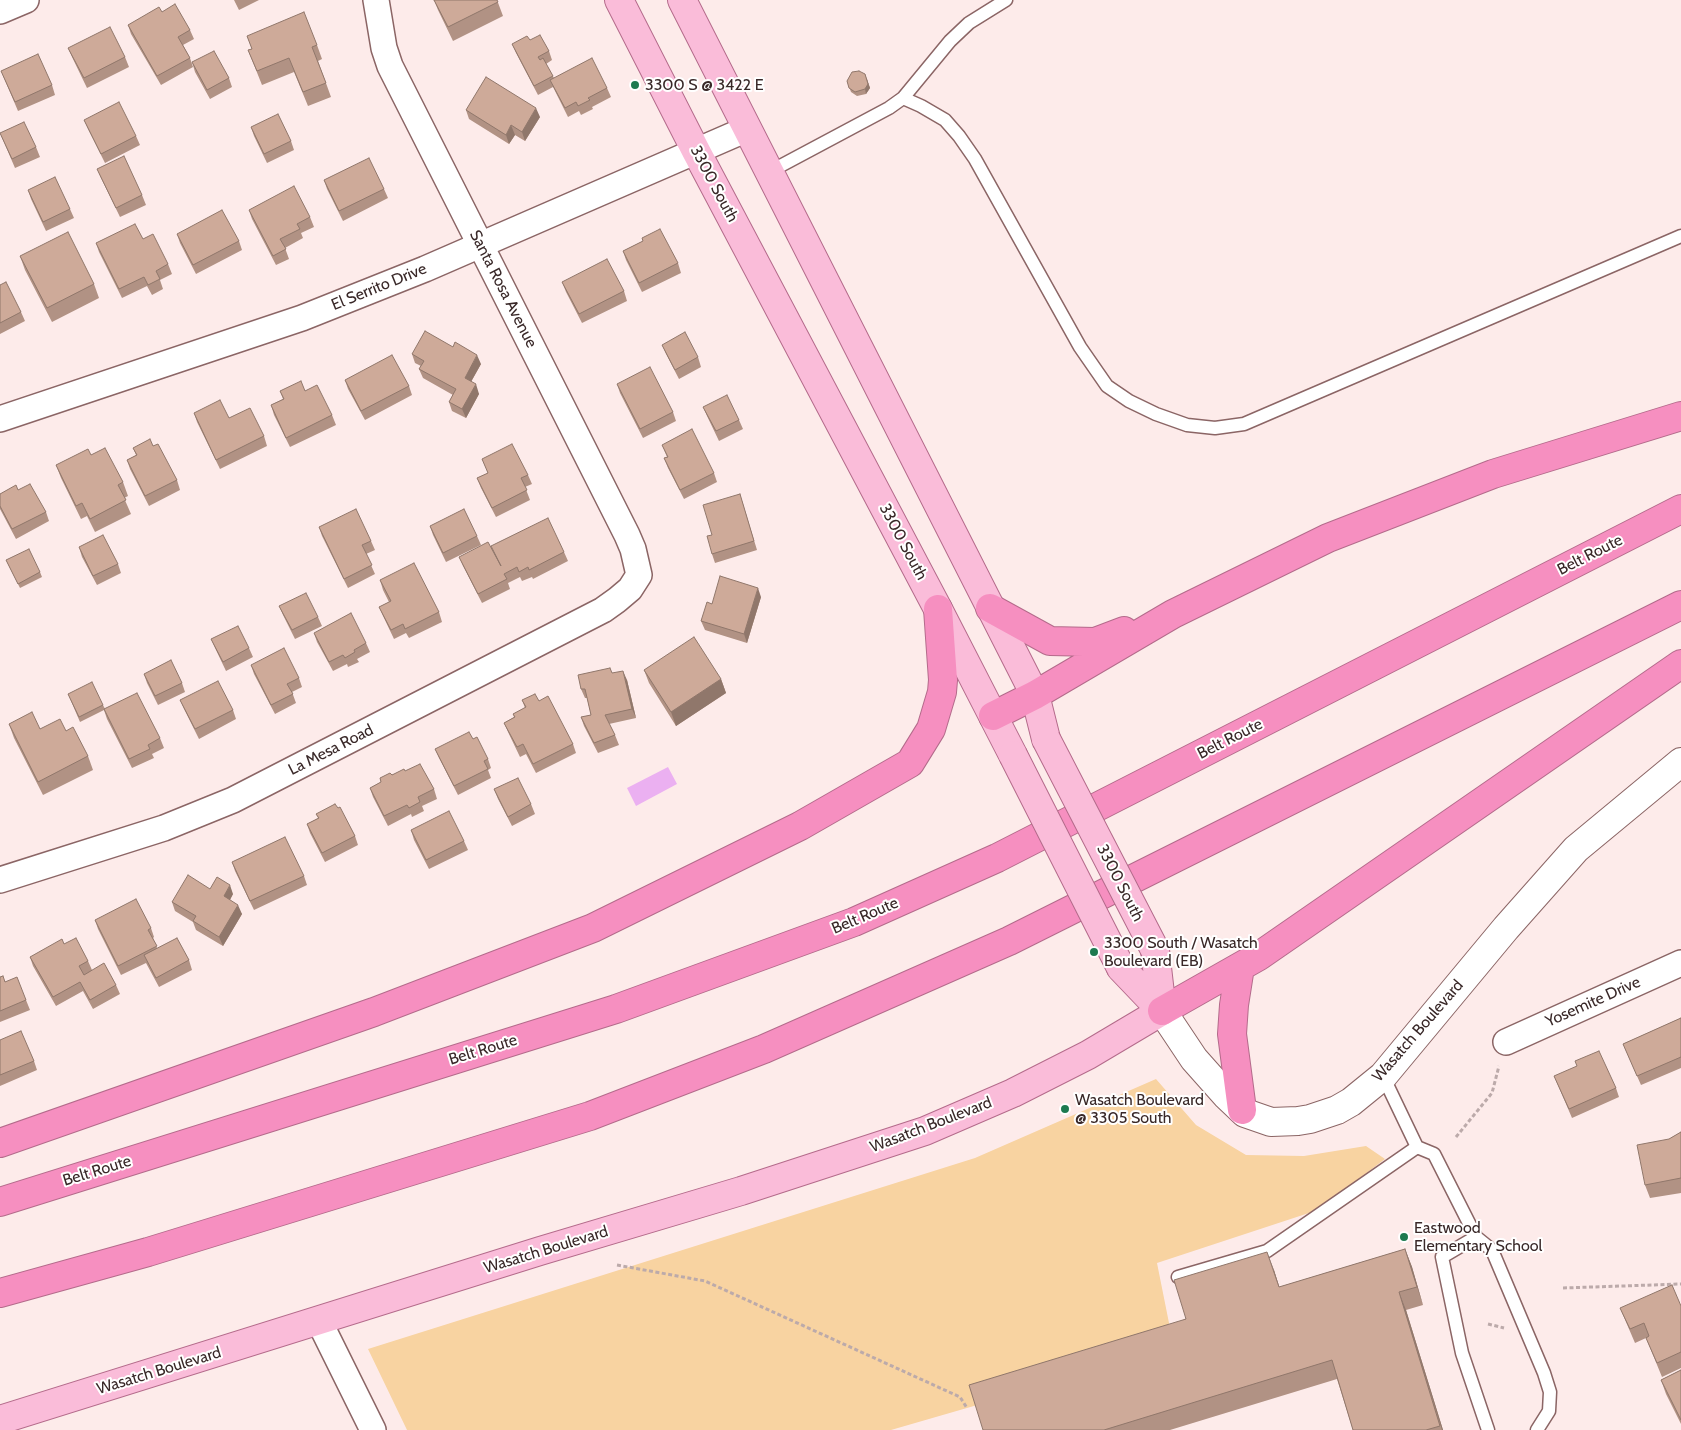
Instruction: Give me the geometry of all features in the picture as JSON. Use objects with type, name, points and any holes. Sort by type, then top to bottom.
[{"type":"highway","points":[[993,716],[1034,695],[1173,614],[1328,538],[1493,474],[1681,416]]},
{"type":"highway","name":"Belt Route","points":[[0,1202],[616,1009],[854,922],[997,858],[1681,509]]},
{"type":"highway","points":[[0,1293],[148,1252],[590,1116],[764,1049],[1009,941],[1681,605]]},
{"type":"highway","points":[[990,608],[1050,640],[1095,642],[1173,614]]},
{"type":"highway","points":[[0,1143],[374,1012],[593,928],[800,826],[910,763],[931,729],[942,692],[943,680],[938,609]]},
{"type":"highway","points":[[1162,1011],[1240,968],[1681,664]]},
{"type":"highway","points":[[1240,968],[1234,1005],[1232,1034],[1242,1110]]},
{"type":"main road","name":"3300 South","points":[[619,0],[696,151],[938,609],[1121,968],[1162,1011]]},
{"type":"main road","name":"3300 South","points":[[682,0],[1034,695],[1046,740],[1155,950],[1162,1011]]},
{"type":"main road","name":"Wasatch Boulevard","points":[[0,1420],[550,1248],[741,1191],[925,1130],[1013,1093],[1088,1055],[1162,1011]]},
{"type":"street","points":[[0,11],[26,0]]},
{"type":"street","name":"Santa Rosa Avenue","points":[[376,0],[384,48],[390,66],[630,542],[637,562],[639,576]]},
{"type":"street","name":"El Serrito Drive","points":[[0,419],[302,318],[416,273],[747,129]]},
{"type":"street","name":"La Mesa Road","points":[[0,880],[164,828],[233,800],[603,610],[630,589],[639,576]]},
{"type":"street","name":"Wasatch Boulevard","points":[[1162,1011],[1194,1059],[1245,1113],[1272,1122],[1310,1119],[1336,1110],[1351,1102],[1383,1076],[1506,928],[1576,849],[1681,762]]},
{"type":"street","name":"Yosemite Drive","points":[[1506,1042],[1681,963]]},
{"type":"street","points":[[319,1321],[373,1430]]},
{"type":"lane","points":[[769,172],[889,108],[903,98],[950,40],[969,23],[1006,0]]},
{"type":"lane","points":[[903,98],[944,120],[959,136],[975,159],[1080,347],[1107,386],[1129,401],[1156,414],[1186,425],[1215,428],[1244,424],[1681,236]]},
{"type":"lane","points":[[1383,1076],[1417,1147],[1434,1154],[1476,1237],[1492,1250],[1544,1373],[1550,1392],[1549,1411],[1537,1430]]},
{"type":"lane","points":[[1178,1277],[1267,1251],[1417,1147]]},
{"type":"lane","points":[[1476,1237],[1442,1257],[1462,1352],[1488,1430]]},
{"type":"path","points":[[1456,1137],[1492,1093],[1506,1042]]},
{"type":"path","points":[[617,1265],[705,1281],[960,1397],[968,1408]]},
{"type":"path","points":[[1563,1288],[1681,1284]]},
{"type":"shaded area","points":[[668,767],[677,784],[636,806],[627,788]]},
{"type":"shaded area","points":[[1156,1079],[1196,1125],[1246,1155],[1304,1156],[1366,1146],[1385,1159],[1318,1210],[1157,1263],[1174,1348],[891,1430],[407,1430],[368,1349],[975,1158]]},
{"type":"building","points":[[434,0],[497,0],[498,2],[448,27]]},
{"type":"building","points":[[175,4],[190,30],[178,37],[190,58],[157,76],[128,25],[159,7],[162,12]]},
{"type":"building","points":[[304,12],[317,45],[312,47],[326,83],[303,92],[289,58],[257,71],[248,50],[252,49],[247,36]]},
{"type":"building","points":[[110,27],[125,57],[84,78],[68,48]]},
{"type":"building","points":[[540,35],[549,51],[538,57],[540,60],[543,58],[553,76],[534,86],[512,44],[527,36],[530,40]]},
{"type":"building","points":[[214,51],[229,78],[207,90],[192,62]]},
{"type":"building","points":[[38,54],[52,85],[15,102],[1,71]]},
{"type":"building","points":[[592,58],[607,88],[588,98],[590,100],[578,106],[576,102],[565,108],[550,80]]},
{"type":"building","points":[[859,71],[865,74],[868,84],[865,89],[855,92],[849,88],[847,81],[852,72]]},
{"type":"building","points":[[486,77],[536,108],[522,132],[511,125],[506,135],[466,110]]},
{"type":"building","points":[[119,102],[136,136],[101,154],[84,120]]},
{"type":"building","points":[[278,114],[291,141],[264,154],[251,127]]},
{"type":"building","points":[[24,122],[36,147],[12,159],[0,133]]},
{"type":"building","points":[[124,156],[142,195],[116,208],[97,169]]},
{"type":"building","points":[[369,158],[384,189],[339,211],[324,180]]},
{"type":"building","points":[[55,177],[70,209],[43,222],[28,190]]},
{"type":"building","points":[[294,186],[310,217],[297,224],[300,229],[280,239],[286,249],[273,256],[249,210]]},
{"type":"building","points":[[222,210],[239,241],[193,265],[177,234]]},
{"type":"building","points":[[135,224],[143,239],[153,234],[168,264],[156,271],[160,279],[148,285],[144,277],[119,289],[96,243]]},
{"type":"building","points":[[660,229],[678,263],[639,283],[623,251],[643,241],[642,238]]},
{"type":"building","points":[[68,232],[94,284],[47,308],[20,256]]},
{"type":"building","points":[[607,259],[624,291],[579,314],[562,282]]},
{"type":"building","points":[[6,282],[21,312],[0,323],[0,285]]},
{"type":"building","points":[[425,331],[453,347],[455,342],[477,355],[465,378],[476,384],[462,409],[449,402],[456,389],[419,369],[424,361],[412,354]]},
{"type":"building","points":[[685,332],[698,357],[675,370],[662,345]]},
{"type":"building","points":[[392,355],[409,386],[361,411],[345,380]]},
{"type":"building","points":[[650,367],[673,412],[640,429],[617,384]]},
{"type":"building","points":[[301,381],[305,391],[317,385],[332,415],[286,438],[271,405],[284,399],[280,391]]},
{"type":"building","points":[[727,395],[739,420],[716,431],[703,407]]},
{"type":"building","points":[[220,400],[229,418],[250,408],[264,436],[216,460],[194,413]]},
{"type":"building","points":[[692,429],[714,473],[680,490],[664,458],[668,457],[662,445]]},
{"type":"building","points":[[150,439],[153,446],[158,444],[177,480],[145,496],[127,460],[137,455],[133,448]]},
{"type":"building","points":[[512,444],[528,475],[521,478],[527,490],[492,508],[477,478],[488,473],[482,459]]},
{"type":"building","points":[[105,448],[123,482],[118,485],[126,500],[90,519],[82,503],[76,506],[56,465],[88,449],[91,455]]},
{"type":"building","points":[[30,484],[46,512],[12,529],[0,506],[0,494],[16,485],[18,490]]},
{"type":"building","points":[[740,494],[754,541],[712,554],[707,536],[712,535],[703,505]]},
{"type":"building","points":[[356,509],[371,541],[362,545],[372,565],[344,579],[319,527]]},
{"type":"building","points":[[464,509],[477,536],[443,553],[430,526]]},
{"type":"building","points":[[548,518],[564,552],[529,570],[528,567],[519,572],[517,567],[504,574],[507,579],[478,594],[459,557],[488,542],[501,566],[491,546]]},
{"type":"building","points":[[103,535],[118,564],[93,576],[79,547]]},
{"type":"building","points":[[29,549],[40,572],[18,584],[6,560]]},
{"type":"building","points":[[414,563],[439,612],[405,629],[403,624],[391,630],[379,607],[391,601],[380,580]]},
{"type":"building","points":[[720,576],[758,588],[744,634],[701,621],[707,602],[712,604]]},
{"type":"building","points":[[306,593],[318,617],[292,630],[279,606]]},
{"type":"building","points":[[351,613],[366,643],[345,658],[343,655],[329,662],[314,633]]},
{"type":"building","points":[[238,626],[249,648],[223,662],[211,639]]},
{"type":"building","points":[[694,637],[721,679],[671,712],[644,670]]},
{"type":"building","points":[[284,648],[299,678],[287,684],[293,694],[271,705],[251,665]]},
{"type":"building","points":[[171,660],[182,683],[155,696],[144,674]]},
{"type":"building","points":[[610,668],[612,673],[623,671],[632,709],[605,715],[615,735],[594,743],[581,717],[591,715],[585,689],[581,689],[578,675]]},
{"type":"building","points":[[218,681],[233,710],[195,729],[180,700]]},
{"type":"building","points":[[92,682],[103,705],[79,717],[68,694]]},
{"type":"building","points":[[137,693],[160,738],[148,745],[150,749],[129,759],[104,709]]},
{"type":"building","points":[[535,694],[539,701],[548,696],[573,744],[533,764],[523,744],[517,747],[504,723],[515,717],[513,714],[526,707],[522,700]]},
{"type":"building","points":[[32,712],[40,729],[60,719],[66,731],[73,727],[88,756],[38,782],[9,724]]},
{"type":"building","points":[[469,732],[473,739],[477,737],[488,759],[484,761],[488,769],[454,786],[435,749]]},
{"type":"building","points":[[420,764],[434,789],[418,797],[420,802],[409,808],[407,805],[384,816],[370,788],[381,782],[380,778],[390,773],[392,775]]},
{"type":"building","points":[[518,778],[531,804],[508,817],[494,789]]},
{"type":"building","points":[[335,804],[338,808],[340,807],[355,836],[322,853],[307,824],[319,818],[316,814]]},
{"type":"building","points":[[449,811],[464,841],[426,860],[411,830]]},
{"type":"building","points":[[285,837],[304,876],[250,901],[232,862]]},
{"type":"building","points":[[188,875],[210,889],[217,877],[230,885],[224,896],[238,905],[219,937],[193,921],[196,916],[172,902]]},
{"type":"building","points":[[136,899],[151,928],[148,930],[157,946],[118,966],[95,920]]},
{"type":"building","points":[[76,938],[88,961],[79,966],[84,975],[104,963],[116,985],[90,1000],[80,982],[53,997],[30,957],[62,939],[64,944]]},
{"type":"building","points":[[177,938],[189,960],[156,978],[144,955]]},
{"type":"building","points":[[3,976],[5,982],[17,977],[26,1000],[0,1011],[0,977]]},
{"type":"building","points":[[1681,1018],[1681,1057],[1637,1076],[1623,1044]]},
{"type":"building","points":[[21,1031],[34,1061],[0,1075],[0,1040]]},
{"type":"building","points":[[1599,1051],[1616,1088],[1569,1109],[1554,1076],[1577,1066],[1575,1061]]},
{"type":"building","points":[[1681,1132],[1681,1178],[1645,1185],[1637,1145],[1669,1139]]},
{"type":"building","name":"Eastwood Elementary School","points":[[1405,1249],[1417,1287],[1399,1292],[1440,1426],[1426,1430],[1353,1430],[1332,1360],[1104,1430],[983,1430],[969,1385],[1186,1319],[1174,1280],[1267,1252],[1279,1287]]},
{"type":"building","points":[[1672,1285],[1681,1306],[1681,1352],[1657,1363],[1646,1338],[1649,1336],[1644,1323],[1630,1329],[1620,1308]]},
{"type":"building","points":[[1681,1370],[1681,1420],[1661,1380]]},
{"type":"place","name":"3300 S @ 3422 E","points":[[635,85]]},
{"type":"place","name":"3300 South / Wasatch Boulevard (EB)","points":[[1094,952]]},
{"type":"place","name":"Wasatch Boulevard @ 3305 South","points":[[1065,1109]]},
{"type":"place","name":"Eastwood Elementary School","points":[[1404,1237]]}]
